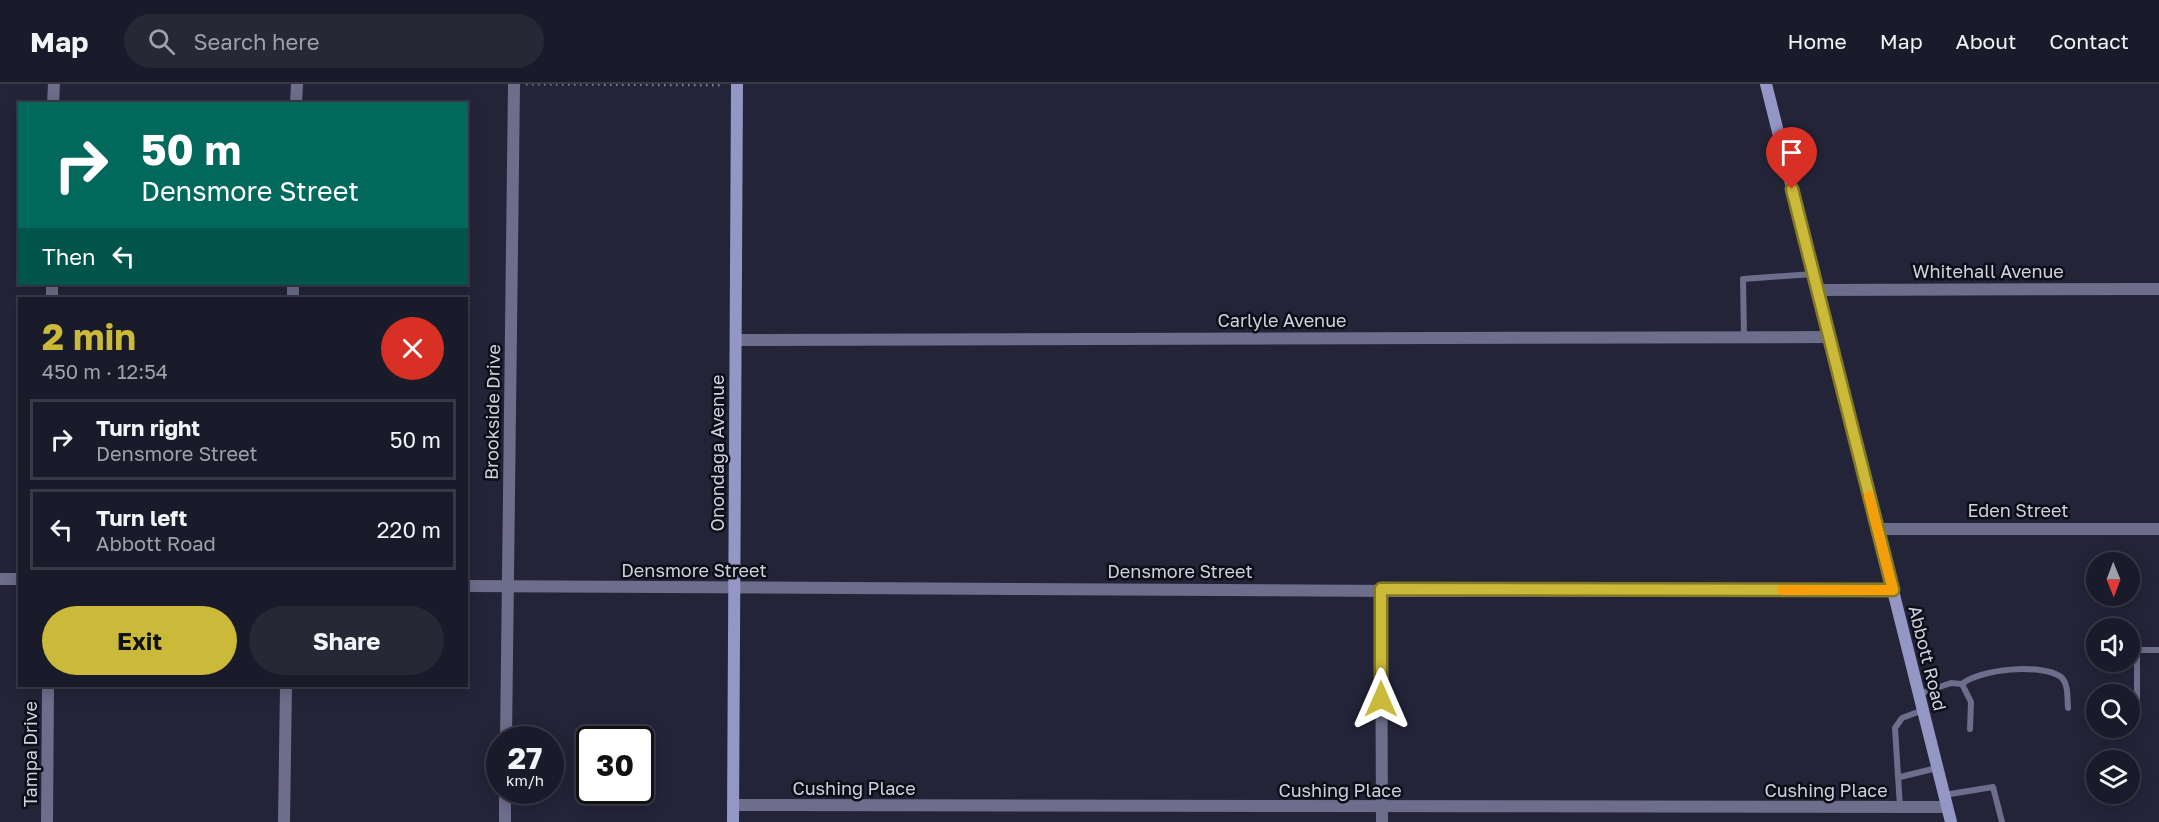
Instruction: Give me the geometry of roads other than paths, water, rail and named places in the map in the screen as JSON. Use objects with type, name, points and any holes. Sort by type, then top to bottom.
[{"type":"street","points":[[53,102],[54,84]]},
{"type":"street","points":[[296,102],[297,84]]},
{"type":"street","name":"Brookside Drive","points":[[506,726],[514,84]]},
{"type":"street","name":"Onondaga Avenue","points":[[733,822],[737,84]]},
{"type":"street","name":"Abbott Road","points":[[1766,84],[1951,822]]},
{"type":"street","name":"Whitehall Avenue","points":[[1818,290],[2159,289]]},
{"type":"street","name":"Carlyle Avenue","points":[[736,340],[1830,337]]},
{"type":"street","name":"Eden Street","points":[[1877,529],[2159,529]]},
{"type":"street","points":[[0,579],[18,579]]},
{"type":"street","name":"Densmore Street","points":[[468,586],[1893,590]]},
{"type":"street","points":[[1381,589],[1382,822]]},
{"type":"street","name":"Tampa Drive","points":[[47,822],[48,687]]},
{"type":"street","points":[[284,822],[286,687]]},
{"type":"street","points":[[505,804],[505,822]]},
{"type":"street","name":"Cushing Place","points":[[733,805],[1382,808],[1947,807]]},
{"type":"lane","points":[[1743,337],[1743,279],[1814,273]]},
{"type":"lane","points":[[2138,684],[2137,650],[2159,650]]},
{"type":"lane","points":[[1919,694],[1951,683],[1962,684],[1972,676],[2000,671],[2049,674],[2060,676],[2065,682],[2068,708]]},
{"type":"lane","points":[[1962,684],[1971,702],[1970,729]]},
{"type":"lane","points":[[1900,807],[1897,723],[1923,710]]},
{"type":"lane","points":[[1900,777],[1937,768]]},
{"type":"lane","points":[[1944,795],[1993,787],[2002,822]]}]
